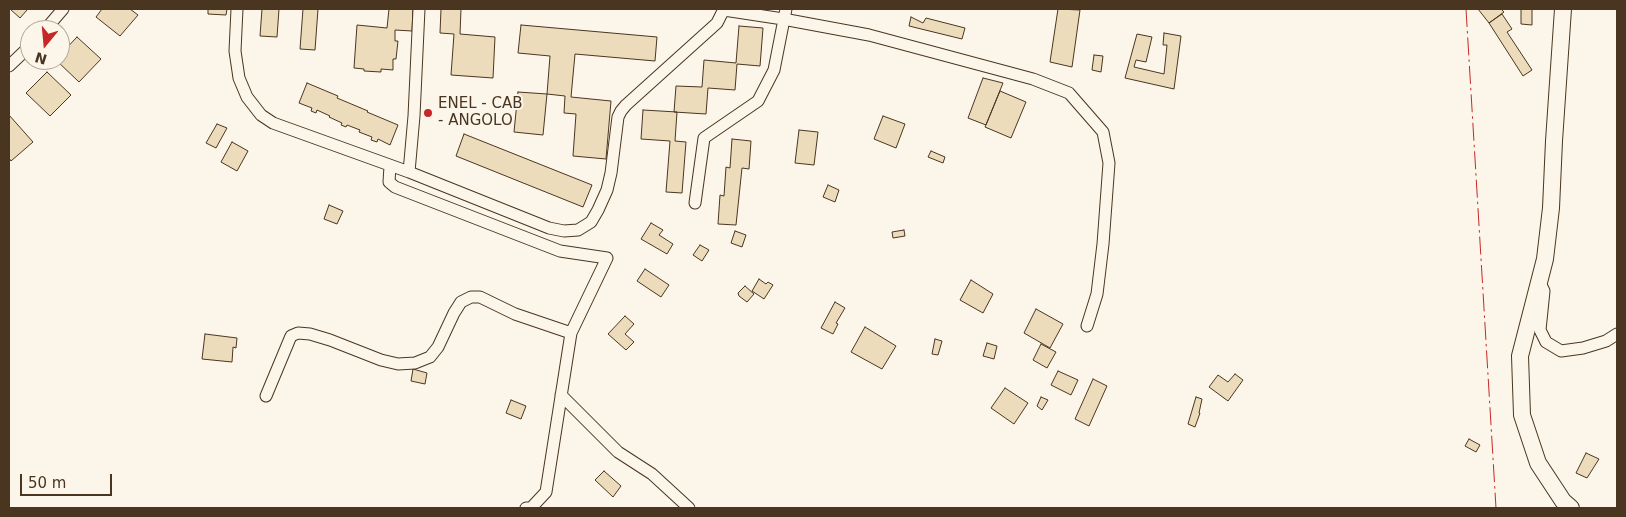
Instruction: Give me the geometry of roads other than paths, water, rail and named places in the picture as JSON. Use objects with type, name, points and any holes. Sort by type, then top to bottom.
[{"type":"main road","points":[[1563,9],[1551,208],[1545,259],[1520,356],[1522,415],[1538,463],[1563,501],[1571,508]]},
{"type":"street","points":[[54,20],[63,9]]},
{"type":"street","points":[[237,9],[235,51],[240,78],[247,97],[260,115],[273,123],[409,172],[550,228],[564,231],[578,230],[590,222],[607,190],[618,117],[621,111],[718,23],[724,10],[785,14],[1034,79],[1069,93],[1102,132],[1109,163],[1097,294],[1087,326]]},
{"type":"street","points":[[409,172],[419,9]]},
{"type":"street","points":[[695,203],[704,138],[758,101],[774,70],[785,14]]},
{"type":"street","points":[[9,66],[20,56]]},
{"type":"street","points":[[390,166],[389,182],[395,187],[560,251],[607,258],[571,333],[546,492],[531,508],[526,508]]},
{"type":"street","points":[[1539,279],[1544,291],[1540,330],[1546,342],[1561,351],[1583,348],[1606,341],[1617,334]]},
{"type":"street","points":[[266,396],[291,336],[298,332],[330,340],[381,360],[398,364],[415,363],[430,357],[434,352],[461,302],[471,297],[480,297],[515,314],[571,333]]},
{"type":"street","points":[[561,395],[618,452],[652,474],[689,508]]},
{"type":"place","name":"ENEL - CAB - ANGOLO","points":[[428,113]]}]
